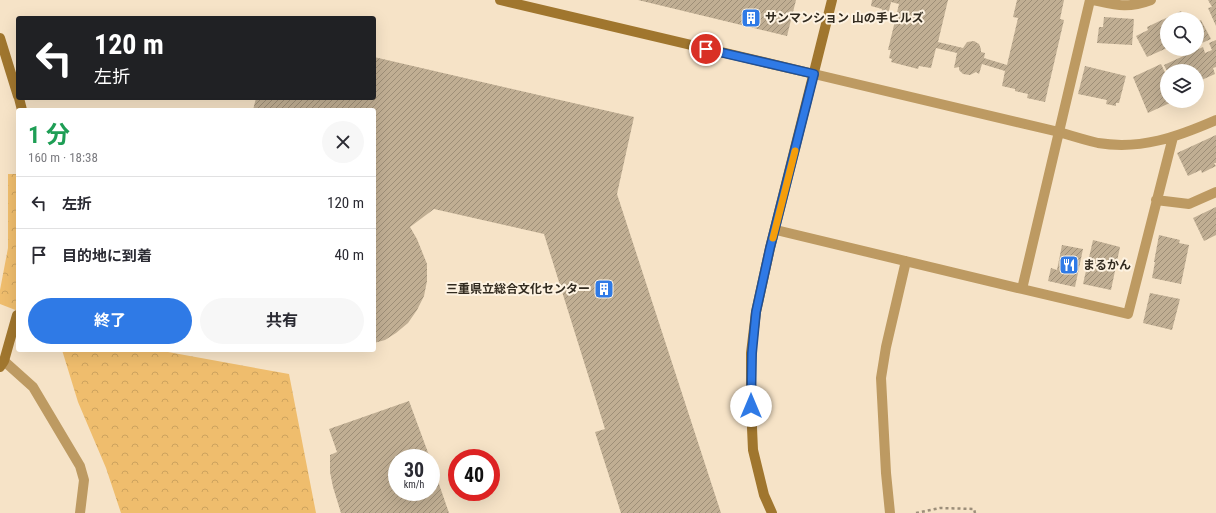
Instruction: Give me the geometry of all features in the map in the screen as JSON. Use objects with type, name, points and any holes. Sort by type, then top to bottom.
[{"type":"street","points":[[500,0],[1059,132],[1097,143],[1126,145],[1145,144],[1173,137],[1216,120]]},
{"type":"street","points":[[772,513],[764,495],[753,450],[751,406],[752,353],[756,312],[832,0]]},
{"type":"street","points":[[1022,289],[1091,0],[1124,6],[1151,0]]},
{"type":"street","points":[[0,38],[16,90]]},
{"type":"street","points":[[776,230],[1128,314],[1173,137]]},
{"type":"street","points":[[1156,200],[1189,204],[1216,192]]},
{"type":"street","points":[[890,513],[886,473],[881,378],[886,347],[906,260]]},
{"type":"street","points":[[16,318],[2,364],[33,387],[80,466],[84,480],[80,513]]},
{"type":"path","points":[[916,513],[940,508],[974,508],[974,513]]},
{"type":"green space","points":[[8,174],[16,174],[16,310],[0,304],[0,290],[8,248]]},
{"type":"green space","points":[[63,352],[168,352],[289,374],[316,513],[121,513],[106,468],[78,402]]},
{"type":"building","name":"サンマンション 山の手ヒルズ","points":[[638,0],[796,0],[787,36]]},
{"type":"building","points":[[872,0],[948,0],[938,42],[963,48],[967,42],[974,41],[979,44],[981,52],[985,53],[984,58],[1007,65],[1018,18],[1013,17],[1017,0],[1064,0],[1060,19],[1064,20],[1045,102],[1027,98],[1028,94],[1002,86],[1005,71],[982,64],[979,74],[976,72],[970,75],[963,74],[959,70],[959,67],[954,68],[957,53],[936,48],[931,68],[919,66],[918,69],[891,62],[892,59],[889,58],[891,50],[888,50],[899,4],[891,2],[887,19],[880,17],[882,9],[871,6]]},
{"type":"building","points":[[1208,0],[1216,0],[1216,26],[1208,8],[1212,7]]},
{"type":"building","points":[[1104,17],[1134,19],[1132,45],[1097,43],[1099,27],[1103,27]]},
{"type":"building","points":[[1160,21],[1160,51],[1147,57],[1136,36],[1148,30],[1147,27]]},
{"type":"building","points":[[1204,26],[1211,39],[1204,42]]},
{"type":"building","points":[[1216,40],[1216,67],[1213,68],[1215,74],[1204,79],[1204,64],[1166,64],[1184,56],[1204,56],[1204,50],[1205,53],[1212,50],[1209,43]]},
{"type":"building","name":"三重県立総合文化センター","points":[[376,57],[634,117],[617,194],[721,513],[621,513],[595,432],[605,429],[544,234],[434,209],[410,227],[417,239],[427,264],[427,281],[424,296],[408,323],[385,340],[376,342],[376,108],[254,108],[256,100],[376,100]]},
{"type":"building","points":[[1160,64],[1160,107],[1148,113],[1133,77]]},
{"type":"building","points":[[1085,66],[1126,76],[1119,103],[1116,103],[1116,106],[1106,104],[1107,100],[1078,94]]},
{"type":"building","points":[[1216,135],[1216,163],[1214,163],[1216,166],[1202,173],[1201,170],[1188,176],[1177,153]]},
{"type":"building","points":[[1216,207],[1216,235],[1204,241],[1193,218]]},
{"type":"building","points":[[1159,235],[1180,240],[1179,243],[1189,245],[1181,284],[1152,278]]},
{"type":"building","points":[[1093,240],[1120,247],[1111,290],[1083,284]]},
{"type":"building","points":[[1062,245],[1083,249],[1075,287],[1048,281],[1051,268],[1057,270]]},
{"type":"building","points":[[1150,293],[1180,299],[1172,330],[1143,323]]},
{"type":"building","points":[[409,401],[427,449],[388,449],[388,501],[440,501],[440,487],[449,513],[341,513],[330,472],[330,455],[337,452],[329,429]]},
{"type":"slow traffic","points":[[773,238],[795,151]]},
{"type":"place","name":"サンマンション 山の手ヒルズ","points":[[751,18]]},
{"type":"place","name":"まるかん","points":[[1069,265]]},
{"type":"place","name":"三重県立総合文化センター","points":[[604,289]]},
{"type":"route","points":[[706,49],[814,74],[776,230],[770,248],[756,312],[752,353],[751,406]]}]
